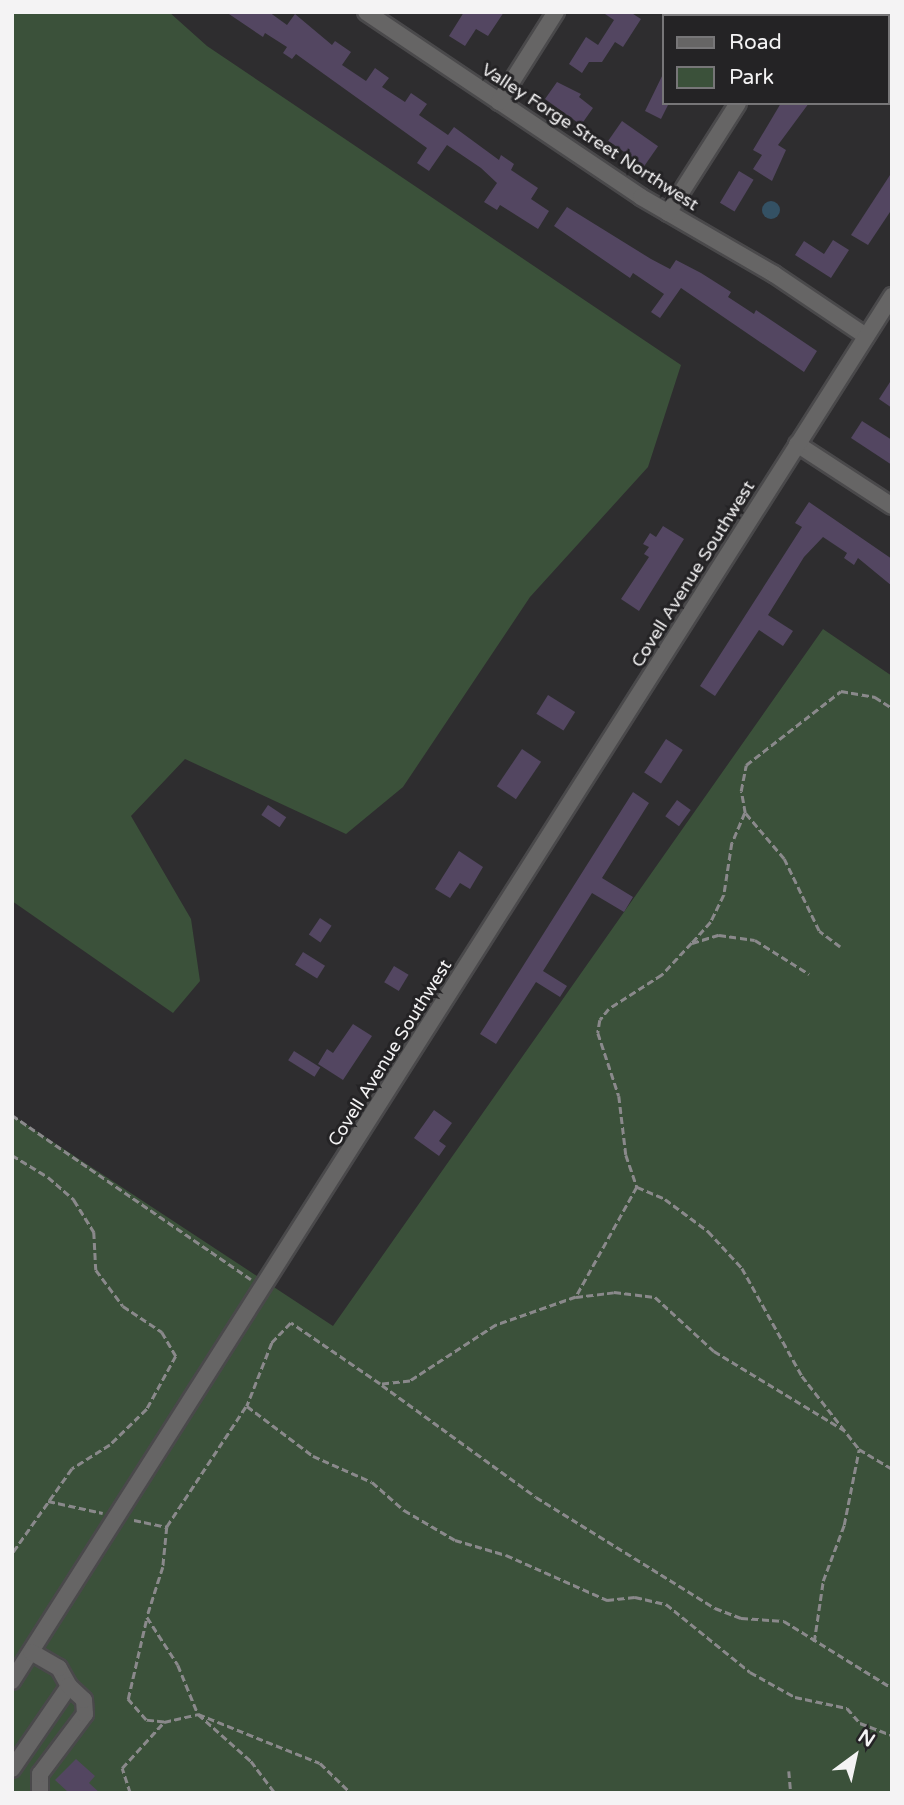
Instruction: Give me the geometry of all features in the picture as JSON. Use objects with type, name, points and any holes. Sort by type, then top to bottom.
[{"type":"street","name":"Valley Forge Street Northwest","points":[[366,12],[668,214],[764,268],[866,336]]},
{"type":"street","points":[[499,102],[556,12]]},
{"type":"street","points":[[668,214],[737,105]]},
{"type":"street","name":"Covell Avenue Southwest","points":[[12,1681],[892,296]]},
{"type":"street","points":[[797,444],[892,506]]},
{"type":"street","points":[[31,1652],[59,1668],[69,1686],[84,1700],[85,1714],[40,1774],[40,1793]]},
{"type":"street","points":[[12,1769],[69,1686]]},
{"type":"path","points":[[840,947],[820,932],[784,859],[745,813],[741,791],[746,765],[841,691],[875,697],[892,708]]},
{"type":"path","points":[[745,813],[732,843],[724,895],[711,922],[662,975],[609,1009],[600,1020],[598,1033],[619,1096],[626,1155],[638,1187],[665,1199],[708,1231],[742,1268],[802,1376],[850,1433],[859,1449],[892,1469]]},
{"type":"path","points":[[691,943],[719,934],[755,940],[809,974]]},
{"type":"path","points":[[12,1115],[262,1287]]},
{"type":"path","points":[[12,1155],[48,1177],[74,1200],[94,1232],[96,1270],[123,1306],[162,1332],[176,1356],[147,1409],[110,1445],[72,1468],[12,1554]]},
{"type":"path","points":[[576,1297],[638,1187]]},
{"type":"path","points":[[380,1384],[410,1381],[496,1325],[576,1297],[614,1292],[655,1297],[714,1351],[850,1433]]},
{"type":"path","points":[[351,1793],[320,1763],[198,1714],[163,1722],[146,1720],[128,1699],[147,1617],[163,1567],[167,1527],[247,1406],[272,1343],[291,1323],[536,1497],[715,1608],[741,1618],[784,1621],[892,1688]]},
{"type":"path","points":[[247,1406],[313,1456],[372,1482],[404,1510],[455,1540],[506,1555],[607,1600],[635,1597],[666,1604],[761,1678],[795,1697],[847,1708],[860,1723],[892,1735]]},
{"type":"path","points":[[814,1642],[823,1581],[844,1525],[859,1449]]},
{"type":"path","points":[[48,1501],[104,1514]]},
{"type":"path","points":[[130,1519],[167,1527]]},
{"type":"path","points":[[147,1617],[178,1665],[198,1714],[251,1761],[275,1793]]},
{"type":"path","points":[[130,1793],[122,1768],[163,1722]]},
{"type":"path","points":[[789,1771],[792,1793]]},
{"type":"green space","points":[[12,12],[169,12],[207,46],[681,365],[648,467],[530,597],[403,787],[346,834],[185,759],[131,816],[191,919],[200,981],[173,1013],[12,901]]},
{"type":"green space","points":[[823,629],[892,676],[892,1793],[12,1793],[12,1115],[333,1326]]},
{"type":"water","points":[[771,201],[777,204],[780,210],[777,216],[771,219],[765,216],[762,210],[765,204]]},
{"type":"building","points":[[226,12],[269,12],[287,25],[295,14],[332,45],[335,41],[351,52],[342,65],[366,81],[375,68],[389,78],[382,87],[405,102],[411,93],[427,104],[419,115],[448,135],[454,127],[499,160],[501,155],[514,164],[511,170],[538,188],[531,199],[549,211],[538,229],[500,205],[497,210],[484,202],[497,183],[481,168],[447,145],[429,171],[417,163],[427,148],[296,54],[292,59],[283,53],[287,47],[265,33],[263,37]]},
{"type":"building","points":[[464,12],[504,12],[488,36],[476,29],[465,46],[449,36]]},
{"type":"building","points":[[602,12],[630,12],[641,19],[623,47],[615,42],[602,62],[589,62],[582,73],[569,64],[586,37],[598,45],[614,20]]},
{"type":"building","points":[[662,76],[662,105],[668,105],[661,119],[645,111]]},
{"type":"building","points":[[557,82],[581,94],[579,97],[593,108],[581,125],[545,99]]},
{"type":"building","points":[[780,105],[808,105],[778,145],[786,150],[772,181],[753,169],[762,155],[753,150]]},
{"type":"building","points":[[622,121],[658,146],[644,166],[608,141]]},
{"type":"building","points":[[739,171],[754,180],[735,211],[720,203]]},
{"type":"building","points":[[892,172],[892,209],[868,245],[851,235]]},
{"type":"building","points":[[567,207],[670,269],[676,260],[701,273],[731,292],[728,297],[754,314],[756,310],[817,351],[804,372],[681,288],[660,318],[651,312],[664,294],[633,273],[630,278],[554,226]]},
{"type":"building","points":[[833,240],[849,250],[831,278],[795,255],[804,241],[824,254]]},
{"type":"building","points":[[892,379],[892,408],[879,399]]},
{"type":"building","points":[[862,421],[892,440],[892,465],[851,438]]},
{"type":"building","points":[[809,502],[892,559],[892,586],[858,558],[854,565],[844,558],[847,553],[823,537],[804,557],[768,615],[793,631],[783,646],[759,630],[715,696],[700,686],[802,527],[795,523]]},
{"type":"building","points":[[663,526],[684,539],[639,611],[621,599],[649,557],[644,554],[649,547],[643,544],[650,533],[656,537]]},
{"type":"building","points":[[548,695],[575,712],[563,731],[536,714]]},
{"type":"building","points":[[666,739],[683,750],[661,783],[644,773]]},
{"type":"building","points":[[522,749],[541,762],[516,799],[497,786]]},
{"type":"building","points":[[633,792],[649,803],[602,878],[633,897],[624,912],[592,893],[543,971],[567,986],[560,997],[536,982],[496,1044],[480,1034]]},
{"type":"building","points":[[677,800],[691,810],[679,826],[665,816]]},
{"type":"building","points":[[268,805],[286,817],[280,827],[261,815]]},
{"type":"building","points":[[459,851],[483,867],[470,889],[460,883],[450,898],[435,889]]},
{"type":"building","points":[[320,918],[332,926],[320,942],[309,935]]},
{"type":"building","points":[[303,952],[325,966],[317,978],[295,965]]},
{"type":"building","points":[[394,966],[409,975],[399,991],[384,982]]},
{"type":"building","points":[[353,1024],[372,1036],[343,1080],[318,1064],[327,1049],[333,1053]]},
{"type":"building","points":[[294,1051],[320,1067],[314,1077],[288,1060]]},
{"type":"building","points":[[434,1110],[452,1123],[439,1141],[446,1146],[439,1156],[414,1138]]},
{"type":"building","points":[[76,1759],[95,1776],[89,1783],[100,1793],[69,1793],[55,1780]]}]
